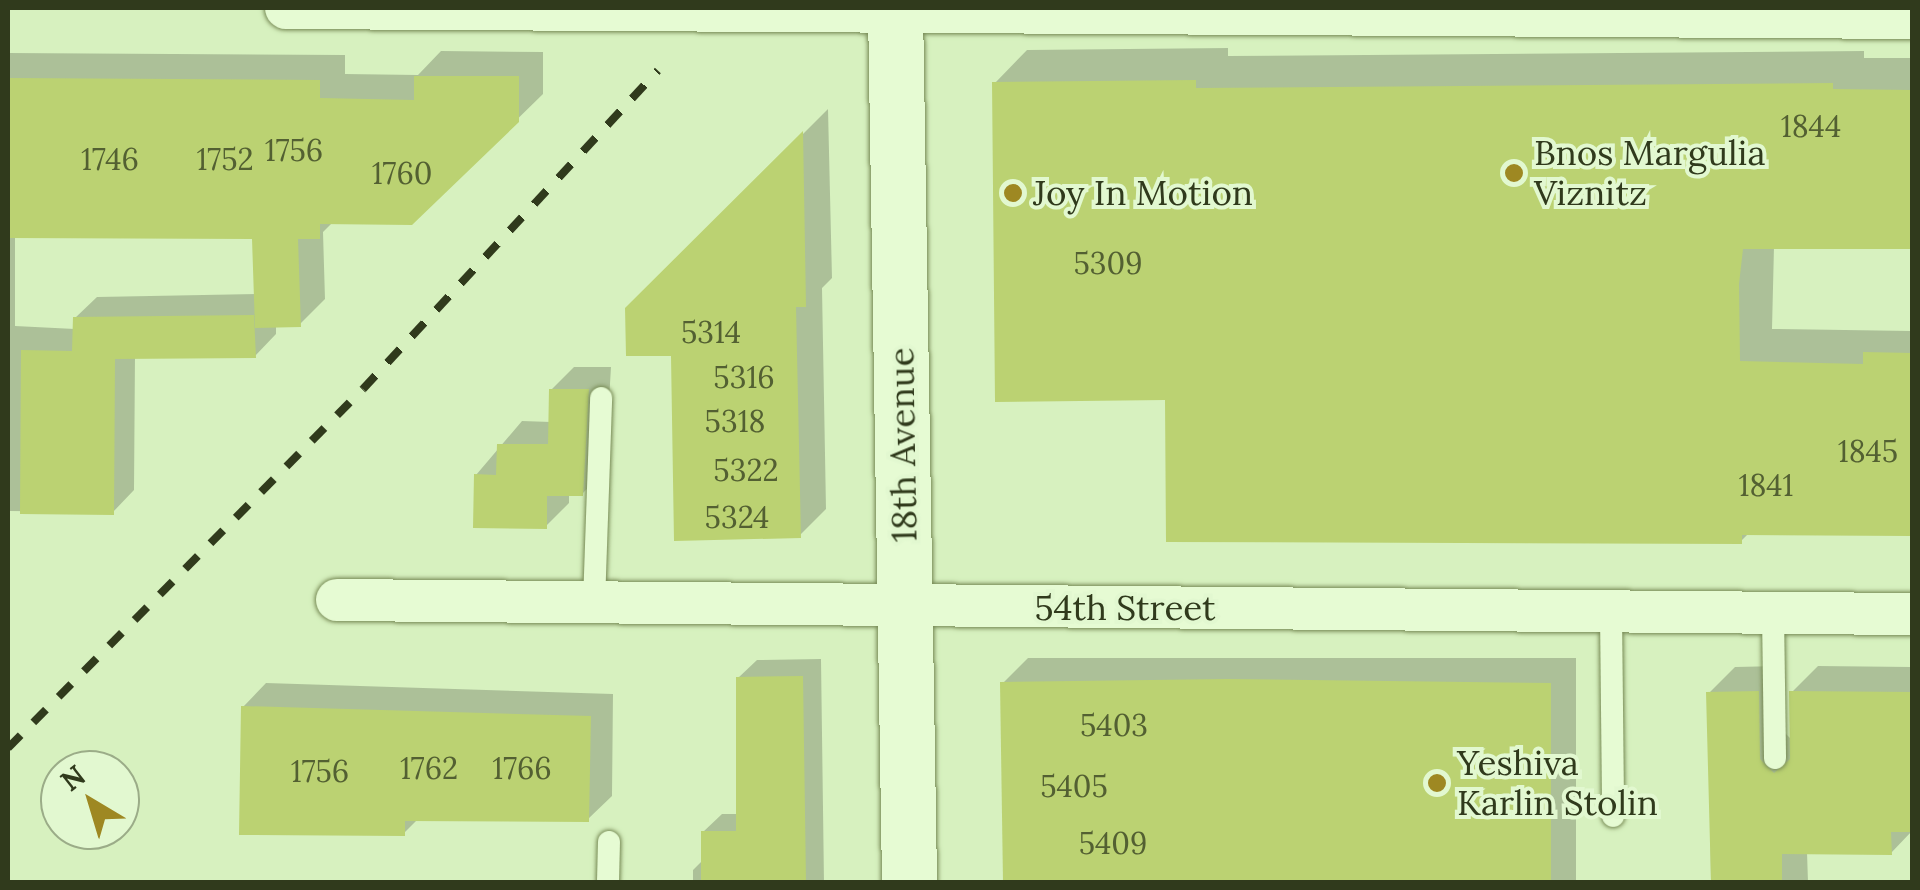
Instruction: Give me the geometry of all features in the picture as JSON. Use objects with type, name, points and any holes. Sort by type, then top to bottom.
[{"type":"street","points":[[286,8],[1912,18]]},
{"type":"street","name":"18th Avenue","points":[[894,9],[909,882]]},
{"type":"street","name":"54th Street","points":[[337,600],[1912,614]]},
{"type":"lane","points":[[594,603],[601,398]]},
{"type":"lane","points":[[1610,612],[1613,816]]},
{"type":"lane","points":[[1773,613],[1776,758]]},
{"type":"lane","points":[[608,882],[609,842]]},
{"type":"building","points":[[414,76],[519,76],[519,122],[412,225],[320,224],[320,239],[298,239],[301,327],[255,328],[252,239],[8,238],[8,78],[320,80],[320,98],[414,100]]},
{"type":"building","points":[[1196,80],[1196,88],[1833,83],[1833,89],[1912,90],[1912,249],[1743,249],[1739,284],[1740,361],[1863,364],[1863,352],[1912,353],[1912,536],[1742,535],[1742,544],[1166,542],[1165,400],[995,402],[992,82]]},
{"type":"building","points":[[803,131],[806,307],[796,307],[801,538],[674,541],[671,356],[626,356],[625,308]]},
{"type":"building","points":[[254,315],[256,358],[115,359],[114,515],[20,514],[21,350],[72,351],[73,317]]},
{"type":"building","points":[[549,389],[589,389],[583,496],[547,496],[547,529],[473,528],[474,474],[496,475],[497,444],[548,444]]},
{"type":"building","points":[[803,676],[806,882],[701,882],[701,831],[736,831],[736,677]]},
{"type":"building","points":[[1227,679],[1551,683],[1551,882],[1003,882],[1000,682]]},
{"type":"building","points":[[1759,691],[1760,759],[1774,773],[1790,759],[1789,691],[1912,692],[1912,832],[1891,832],[1892,855],[1782,854],[1782,882],[1711,882],[1706,692]]},
{"type":"building","points":[[241,706],[591,716],[589,822],[405,821],[405,836],[239,835]]},
{"type":"railway","points":[[8,748],[363,389],[658,70]]},
{"type":"place","name":"Bnos Margulia Viznitz","points":[[1514,173]]},
{"type":"place","name":"Joy In Motion","points":[[1013,193]]},
{"type":"place","name":"Yeshiva Karlin Stolin","points":[[1437,783]]}]
